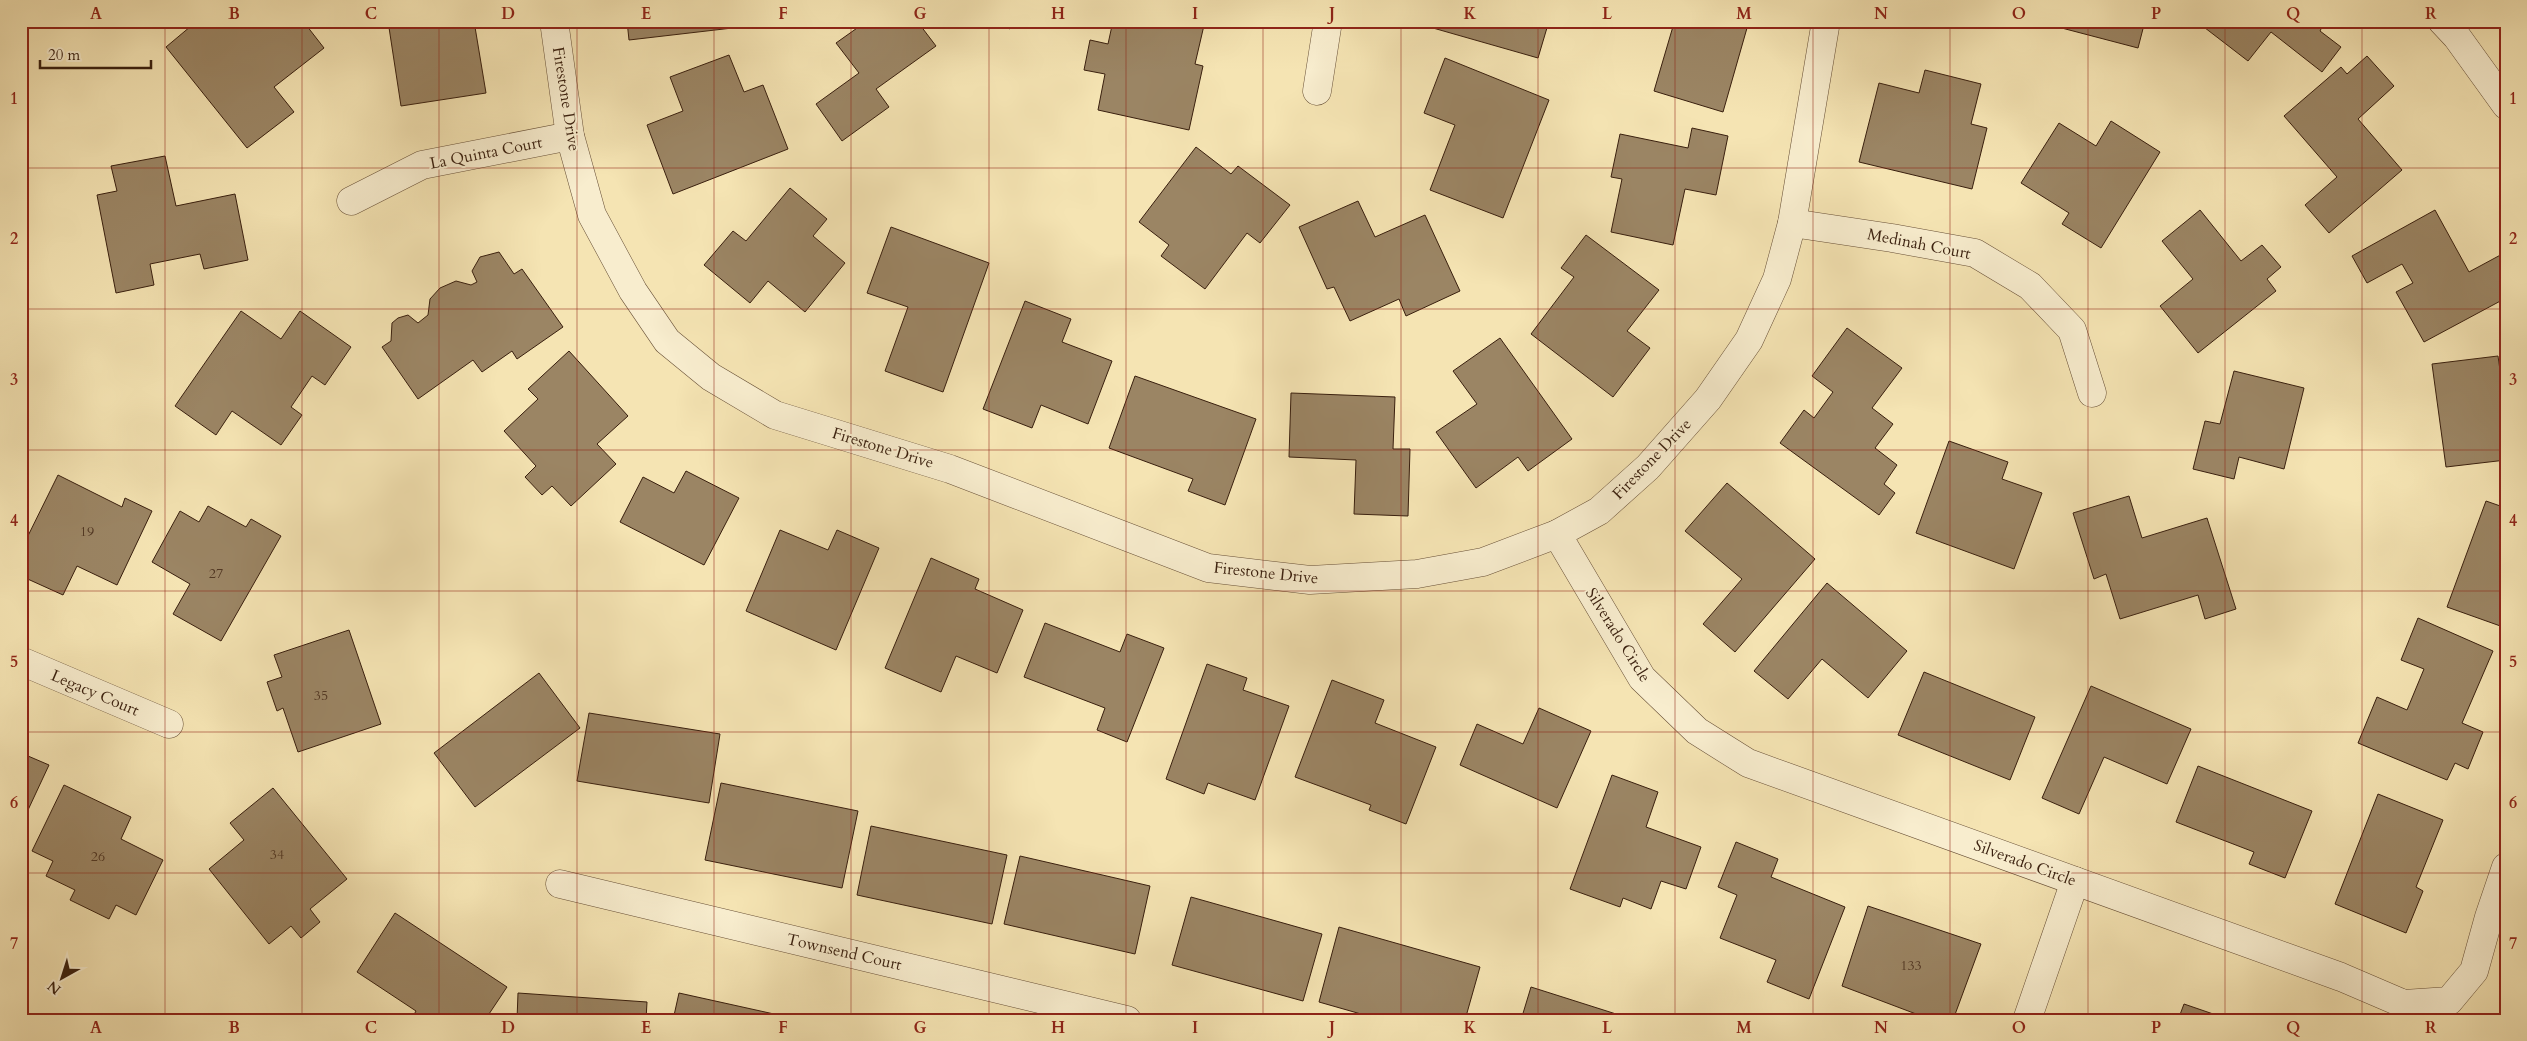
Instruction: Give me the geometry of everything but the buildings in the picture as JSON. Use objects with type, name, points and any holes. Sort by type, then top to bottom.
[{"type":"street","name":"Firestone Drive","points":[[554,21],[570,136],[592,215],[633,291],[667,341],[711,378],[775,415],[950,469],[1208,568],[1310,580],[1417,574],[1483,562],[1557,534],[1600,511],[1648,467],[1708,399],[1749,340],[1777,279],[1792,223],[1826,21]]},
{"type":"street","points":[[1317,91],[1328,21]]},
{"type":"street","points":[[2442,21],[2457,37],[2506,105]]},
{"type":"street","name":"La Quinta Court","points":[[351,201],[422,165],[570,136]]},
{"type":"street","name":"Medinah Court","points":[[1792,223],[1975,253],[2030,286],[2072,330],[2092,393]]},
{"type":"street","name":"Silverado Circle","points":[[1557,534],[1642,678],[1697,731],[1748,763],[2342,977],[2404,1004],[2449,1001],[2474,971],[2489,917],[2506,867]]},
{"type":"street","name":"Legacy Court","points":[[21,662],[169,724]]},
{"type":"street","points":[[2026,1020],[2075,881]]},
{"type":"street","name":"Townsend Court","points":[[560,884],[1128,1020]]}]
